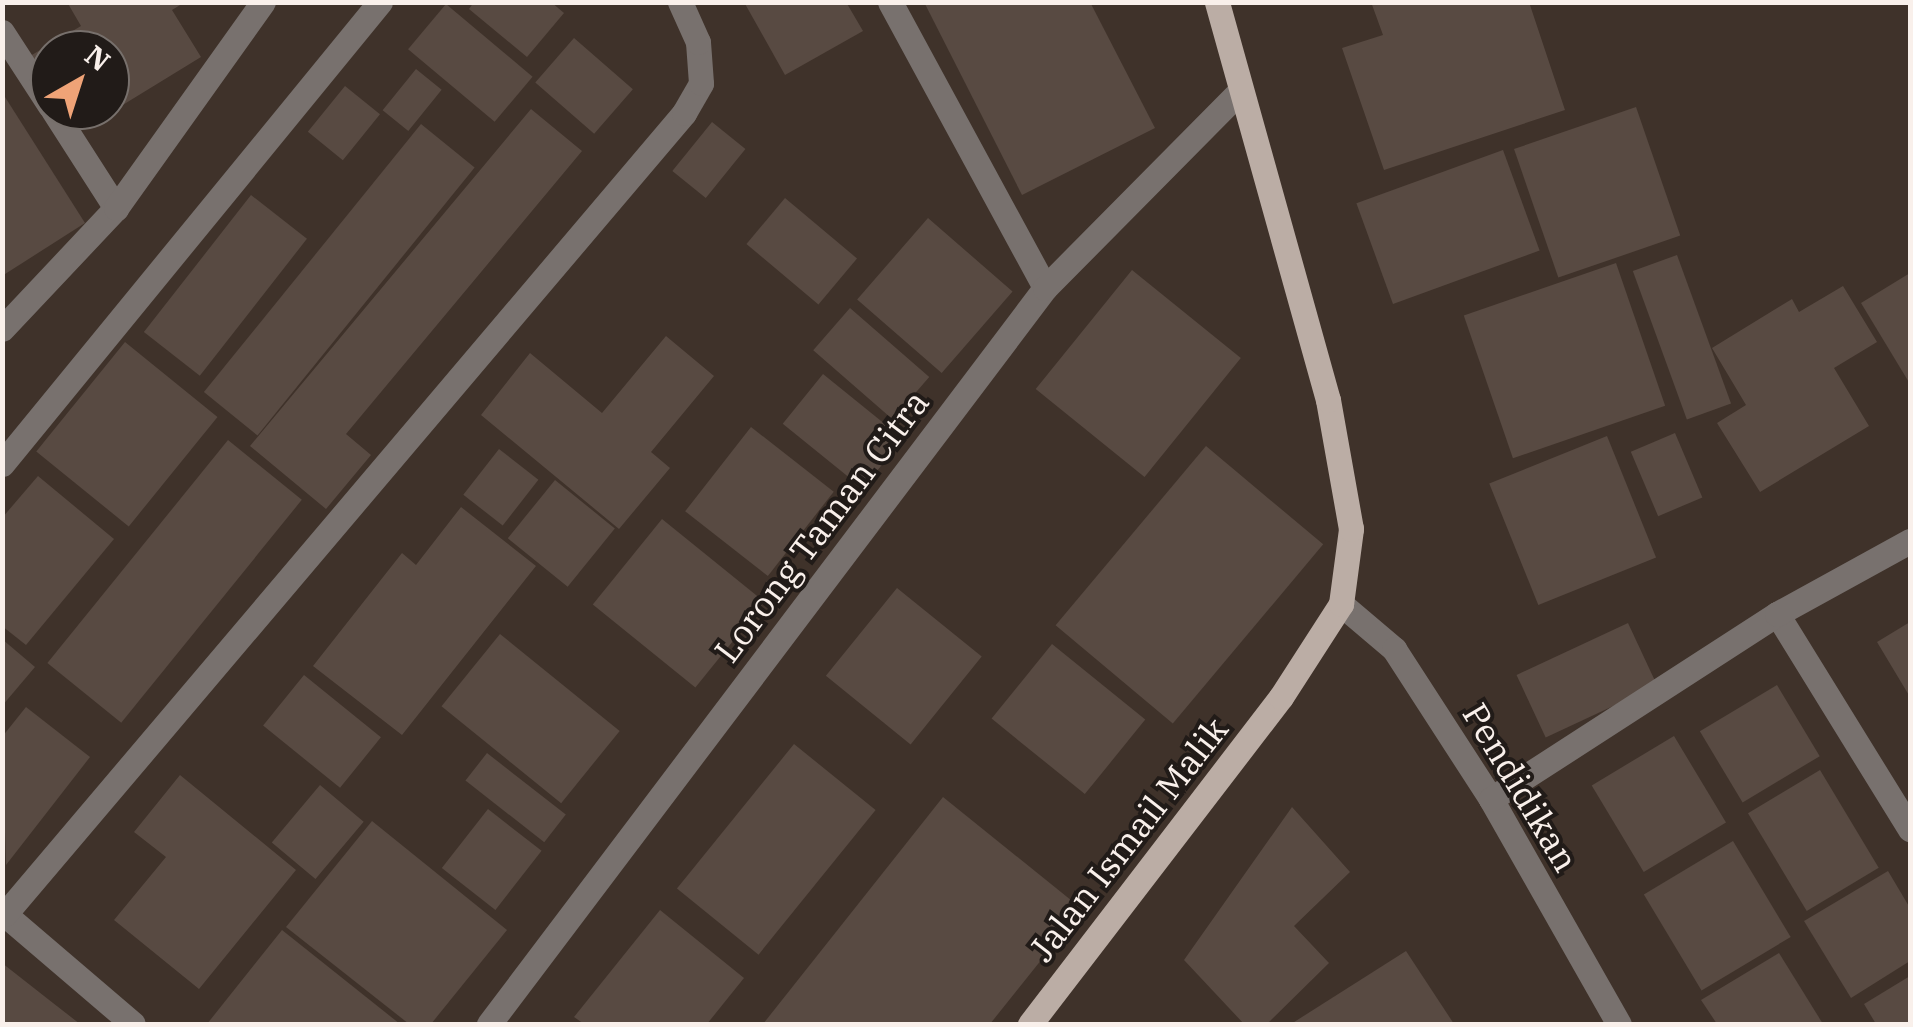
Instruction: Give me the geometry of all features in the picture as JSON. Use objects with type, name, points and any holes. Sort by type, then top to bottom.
[{"type":"main road","points":[[1217,2],[1237,94],[1291,249],[1328,400],[1351,528],[1341,604]]},
{"type":"main road","name":"Jalan Ismail Malik","points":[[1030,1024],[1281,697],[1341,604]]},
{"type":"street","points":[[2,329],[116,208],[263,2]]},
{"type":"street","points":[[2,464],[380,2]]},
{"type":"street","points":[[133,1024],[4,913],[684,114],[700,82],[698,42],[680,2]]},
{"type":"street","points":[[890,2],[1045,288]]},
{"type":"street","points":[[2,32],[30,75]]},
{"type":"street","name":"Lorong Taman Citra","points":[[488,1024],[1045,288],[1237,94]]},
{"type":"street","points":[[65,130],[116,208]]},
{"type":"street","points":[[1492,799],[1776,614],[1910,541]]},
{"type":"street","name":"Pendidikan","points":[[1341,604],[1394,650],[1492,799],[1619,1024]]},
{"type":"street","points":[[1776,614],[1910,829]]},
{"type":"building","points":[[67,2],[185,2],[172,10],[201,57],[130,101],[130,30],[74,30],[81,26]]},
{"type":"building","points":[[474,2],[551,2],[564,13],[527,57],[469,9]]},
{"type":"building","points":[[744,2],[846,2],[863,31],[785,75]]},
{"type":"building","points":[[924,2],[1090,2],[1155,128],[1022,195]]},
{"type":"building","points":[[1371,2],[1529,2],[1565,110],[1384,170],[1342,48],[1383,35]]},
{"type":"building","points":[[446,4],[533,77],[495,122],[408,49]]},
{"type":"building","points":[[574,38],[633,89],[594,134],[535,83]]},
{"type":"building","points":[[416,69],[442,90],[408,131],[383,110]]},
{"type":"building","points":[[345,86],[380,114],[343,160],[308,132]]},
{"type":"building","points":[[5,97],[85,223],[2,276],[2,99]]},
{"type":"building","points":[[1636,107],[1680,236],[1558,278],[1514,149]]},
{"type":"building","points":[[531,109],[582,151],[346,434],[371,455],[326,509],[250,446]]},
{"type":"building","points":[[712,122],[745,149],[706,198],[672,171]]},
{"type":"building","points":[[421,124],[475,167],[258,436],[204,392]]},
{"type":"building","points":[[1503,150],[1540,251],[1393,304],[1356,203]]},
{"type":"building","points":[[251,195],[307,239],[200,376],[144,332]]},
{"type":"building","points":[[785,198],[857,258],[818,304],[746,244]]},
{"type":"building","points":[[928,218],[1013,291],[942,373],[857,300]]},
{"type":"building","points":[[1677,255],[1731,403],[1687,420],[1633,271]]},
{"type":"building","points":[[1616,263],[1665,406],[1513,458],[1464,315]]},
{"type":"building","points":[[1132,270],[1241,358],[1145,477],[1036,389]]},
{"type":"building","points":[[1910,273],[1910,384],[1861,303]]},
{"type":"building","points":[[1843,286],[1877,342],[1834,368],[1869,426],[1760,492],[1717,423],[1746,405],[1712,348],[1792,299],[1799,312]]},
{"type":"building","points":[[850,308],[929,377],[893,419],[813,350]]},
{"type":"building","points":[[666,336],[714,376],[651,452],[670,468],[619,529],[481,415],[530,353],[602,413]]},
{"type":"building","points":[[125,342],[217,417],[129,526],[36,452]]},
{"type":"building","points":[[823,374],[903,439],[863,489],[783,424]]},
{"type":"building","points":[[751,427],[834,492],[768,576],[685,511]]},
{"type":"building","points":[[1675,433],[1702,497],[1658,516],[1631,452]]},
{"type":"building","points":[[1607,436],[1656,557],[1538,605],[1489,484]]},
{"type":"building","points":[[228,440],[302,500],[121,723],[47,663]]},
{"type":"building","points":[[1206,446],[1323,544],[1173,724],[1056,625]]},
{"type":"building","points":[[499,449],[538,480],[503,525],[463,495]]},
{"type":"building","points":[[38,476],[114,539],[26,645],[2,626],[2,518]]},
{"type":"building","points":[[555,480],[615,528],[568,587],[508,538]]},
{"type":"building","points":[[461,507],[536,566],[402,735],[313,666],[402,553],[416,565]]},
{"type":"building","points":[[662,519],[765,602],[695,688],[593,604]]},
{"type":"building","points":[[897,588],[982,657],[911,744],[826,676]]},
{"type":"building","points":[[1910,622],[1910,697],[1877,642]]},
{"type":"building","points":[[1628,623],[1657,686],[1546,738],[1517,675]]},
{"type":"building","points":[[500,634],[620,731],[561,803],[441,706]]},
{"type":"building","points":[[2,639],[35,667],[2,706]]},
{"type":"building","points":[[1052,644],[1145,720],[1085,794],[992,719]]},
{"type":"building","points":[[304,675],[381,737],[340,788],[263,726]]},
{"type":"building","points":[[1777,685],[1820,756],[1743,802],[1700,731]]},
{"type":"building","points":[[26,707],[90,757],[6,865],[2,737]]},
{"type":"building","points":[[1674,736],[1726,823],[1644,872],[1592,785]]},
{"type":"building","points":[[794,744],[876,810],[759,955],[677,889]]},
{"type":"building","points":[[487,753],[566,815],[544,842],[465,781]]},
{"type":"building","points":[[1820,770],[1879,868],[1807,911],[1748,813]]},
{"type":"building","points":[[180,775],[296,870],[199,989],[114,920],[166,857],[134,832]]},
{"type":"building","points":[[320,785],[364,822],[315,879],[272,842]]},
{"type":"building","points":[[943,797],[1082,909],[990,1024],[763,1024]]},
{"type":"building","points":[[1292,807],[1350,872],[1294,926],[1329,963],[1267,1024],[1244,1024],[1184,960]]},
{"type":"building","points":[[488,809],[542,851],[495,910],[442,868]]},
{"type":"building","points":[[372,821],[507,930],[431,1024],[409,1024],[286,927]]},
{"type":"building","points":[[1733,841],[1791,937],[1702,991],[1644,895]]},
{"type":"building","points":[[1888,871],[1910,908],[1910,961],[1851,998],[1804,921]]},
{"type":"building","points":[[660,910],[744,978],[707,1024],[584,1024],[574,1017]]},
{"type":"building","points":[[282,930],[400,1024],[207,1024]]},
{"type":"building","points":[[1406,951],[1454,1024],[1291,1024]]},
{"type":"building","points":[[1779,953],[1823,1024],[1717,1024],[1701,1000]]},
{"type":"building","points":[[2,963],[53,1003],[80,1024],[2,1024]]},
{"type":"building","points":[[1910,976],[1910,1024],[1876,1024],[1864,1004]]}]
